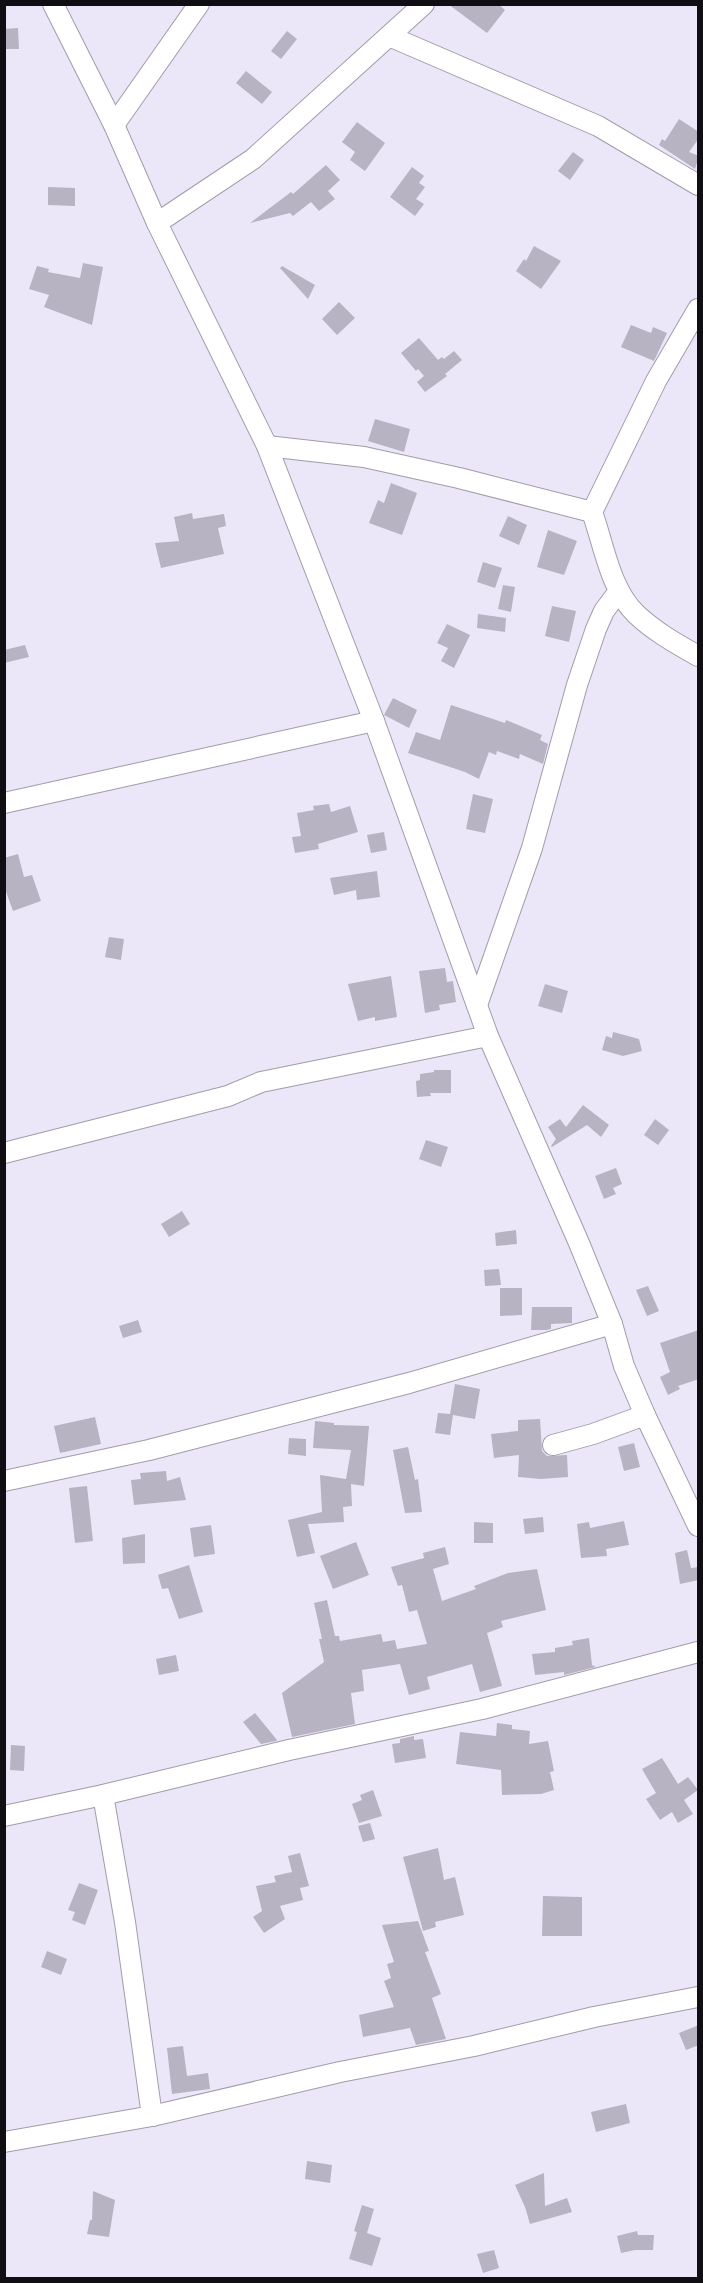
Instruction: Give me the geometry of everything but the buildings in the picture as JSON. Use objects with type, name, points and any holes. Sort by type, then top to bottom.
[{"type":"street","points":[[53,4],[114,125],[157,223],[267,446],[374,721],[488,1036],[579,1243],[612,1324],[624,1366],[645,1415],[697,1516]]},
{"type":"street","points":[[114,125],[199,4]]},
{"type":"street","points":[[157,223],[253,159],[424,4]]},
{"type":"street","points":[[389,36],[598,126],[699,185]]},
{"type":"street","points":[[699,309],[656,381],[592,512],[619,591],[635,613],[656,631],[699,656]]},
{"type":"street","points":[[267,446],[364,457],[459,478],[592,512]]},
{"type":"street","points":[[477,1005],[532,848],[574,696],[596,628],[604,611],[619,591]]},
{"type":"street","points":[[4,803],[374,721]]},
{"type":"street","points":[[4,1153],[228,1096],[261,1082],[488,1036]]},
{"type":"street","points":[[4,1480],[149,1450],[409,1383],[612,1324]]},
{"type":"street","points":[[553,1445],[593,1434],[645,1415]]},
{"type":"street","points":[[4,1816],[104,1795],[289,1750],[482,1709],[699,1652]]},
{"type":"street","points":[[104,1795],[125,1922],[152,2116]]},
{"type":"street","points":[[4,2142],[152,2116],[340,2072],[474,2046],[594,2017],[699,1997]]}]
